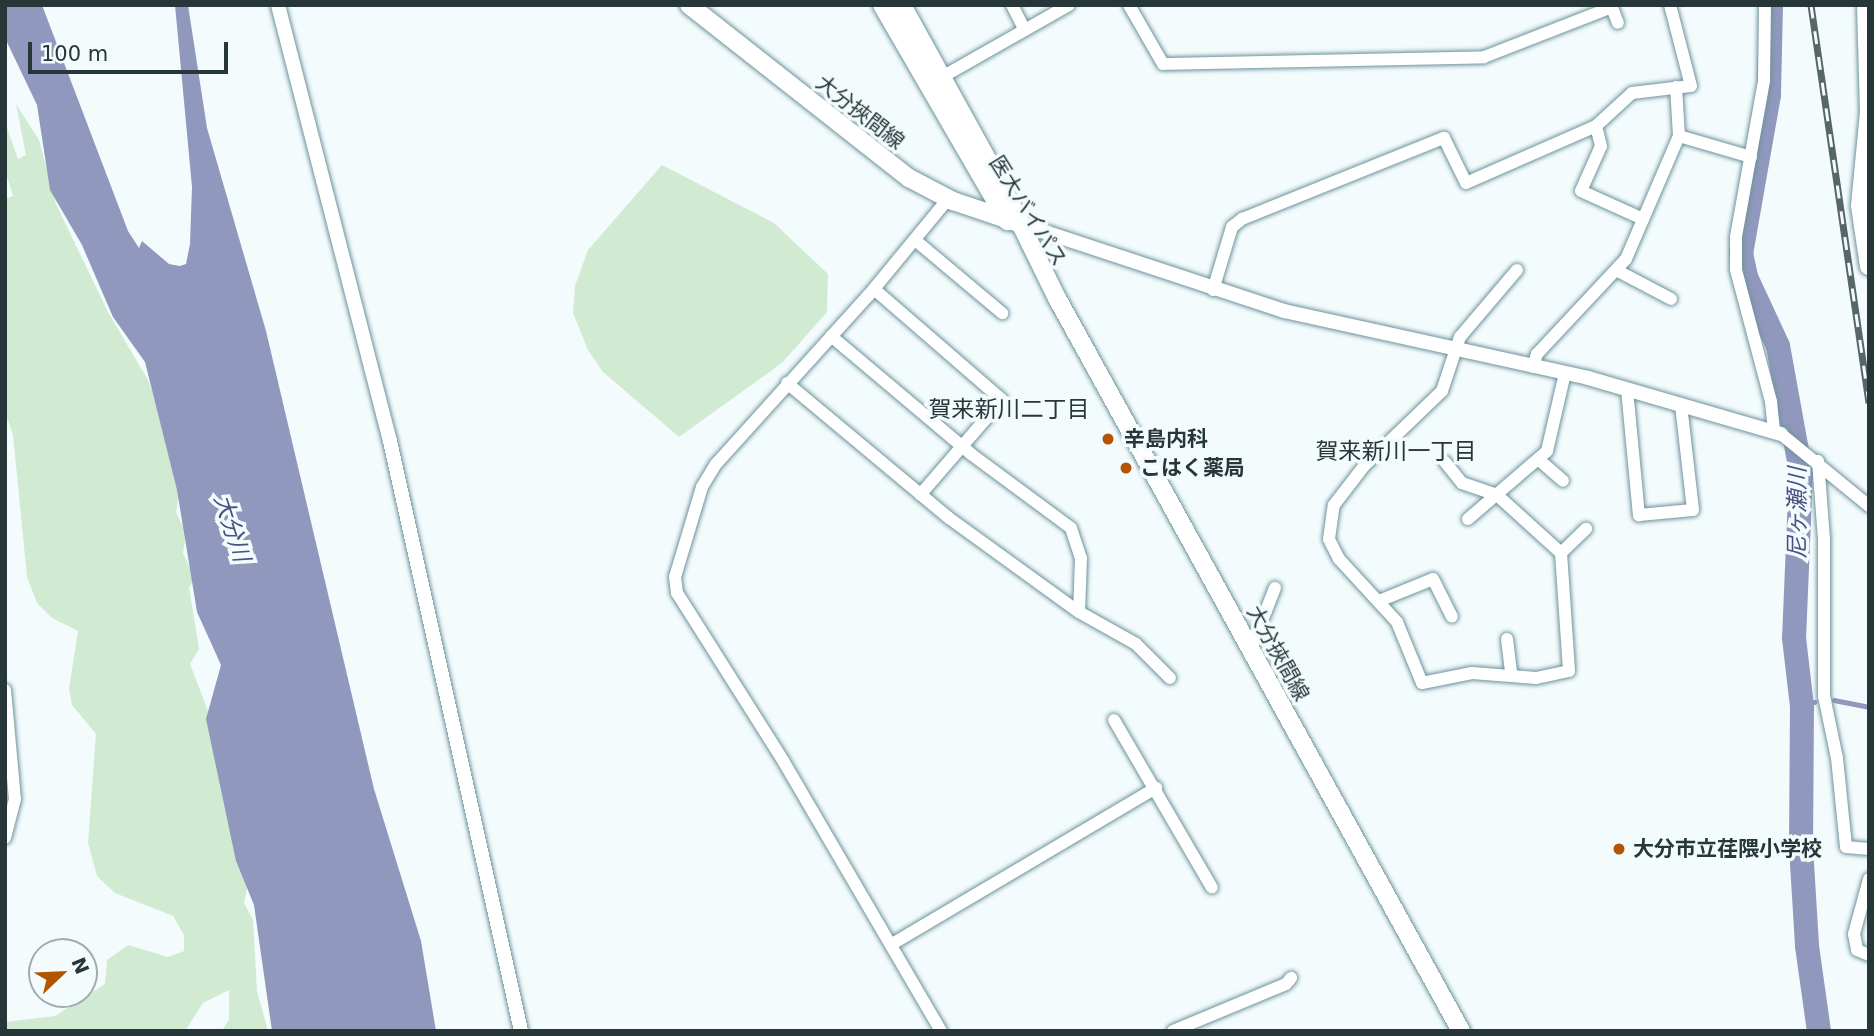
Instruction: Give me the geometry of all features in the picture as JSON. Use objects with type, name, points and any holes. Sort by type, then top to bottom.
[{"type":"main road","name":"大分挾間線","points":[[689,5],[895,168],[948,199],[1013,221]]},
{"type":"main road","name":"医大バイパス","points":[[882,5],[934,81],[1057,298]]},
{"type":"main road","name":"医大バイパス","points":[[902,5],[934,81]]},
{"type":"main road","points":[[1866,5],[1869,111],[1860,221],[1869,266]]},
{"type":"main road","name":"大分挾間線","points":[[1057,298],[1461,1031]]},
{"type":"street","points":[[278,5],[390,441],[521,1031]]},
{"type":"street","points":[[1012,5],[1026,30]]},
{"type":"street","points":[[934,81],[1069,5]]},
{"type":"street","points":[[1129,5],[1163,64],[1484,57],[1612,6],[1618,23]]},
{"type":"street","points":[[1213,289],[1232,227],[1242,219],[1444,138],[1466,183],[1596,126],[1632,93],[1691,86],[1691,76],[1670,5]]},
{"type":"street","points":[[1765,5],[1764,81],[1735,237],[1736,270],[1778,433]]},
{"type":"street","points":[[1533,367],[1537,354],[1618,271],[1679,136],[1676,87]]},
{"type":"street","points":[[1596,126],[1601,146],[1581,191],[1643,219]]},
{"type":"street","points":[[1679,136],[1751,157]]},
{"type":"street","points":[[941,1031],[892,944],[676,585],[676,568],[705,480],[787,383],[873,289],[948,199]]},
{"type":"street","points":[[1013,221],[1213,289],[1325,322],[1565,373],[1778,433],[1816,460],[1869,506]]},
{"type":"street","points":[[915,240],[1002,313]]},
{"type":"street","points":[[1445,462],[1462,483],[1497,495],[1561,553],[1571,669],[1536,678],[1472,673],[1422,683],[1403,633],[1379,601],[1331,549],[1329,514],[1364,466],[1442,391],[1455,350],[1465,330],[1517,270]]},
{"type":"street","points":[[1618,271],[1671,299]]},
{"type":"street","points":[[873,289],[1001,396],[1002,400],[920,495]]},
{"type":"street","points":[[831,336],[963,445],[1071,528],[1081,558],[1079,612]]},
{"type":"street","points":[[1468,519],[1549,447],[1565,373]]},
{"type":"street","points":[[787,383],[920,495],[1079,612],[1136,645],[1170,678]]},
{"type":"street","points":[[1627,389],[1639,515],[1693,510],[1681,404]]},
{"type":"street","points":[[1538,459],[1563,481]]},
{"type":"street","points":[[1816,460],[1824,529],[1824,696],[1837,758],[1846,847],[1868,849],[1869,857]]},
{"type":"street","points":[[1561,553],[1586,529]]},
{"type":"street","points":[[1379,601],[1433,579],[1452,617]]},
{"type":"street","points":[[1251,651],[1275,588]]},
{"type":"street","points":[[1507,639],[1511,674]]},
{"type":"street","points":[[5,690],[15,799],[5,838]]},
{"type":"street","points":[[1114,720],[1212,888]]},
{"type":"street","points":[[892,944],[1156,788]]},
{"type":"street","points":[[1869,879],[1854,933],[1857,950],[1869,955]]},
{"type":"street","points":[[1173,1031],[1198,1026],[1286,984],[1291,978]]},
{"type":"green space","points":[[16,104],[39,140],[56,204],[108,312],[148,380],[160,412],[180,491],[176,512],[186,533],[183,553],[195,579],[189,587],[199,649],[190,664],[221,745],[248,884],[244,903],[253,920],[257,991],[268,1031],[222,1031],[229,1019],[229,990],[203,1003],[185,1031],[5,1031],[5,1022],[55,1016],[68,1008],[98,1008],[98,988],[105,984],[107,960],[128,945],[168,957],[184,951],[184,935],[173,916],[115,893],[97,876],[88,843],[96,734],[72,705],[69,689],[78,631],[52,618],[37,603],[27,577],[13,435],[5,412],[5,199],[13,196],[5,170],[5,122],[18,159],[26,155]]},
{"type":"green space","points":[[662,165],[774,223],[828,274],[827,312],[782,363],[679,437],[603,372],[588,350],[573,313],[575,286],[588,250]]},
{"type":"water","name":"大分川","points":[[5,5],[42,5],[128,231],[139,248],[142,241],[169,264],[180,266],[186,264],[190,244],[192,187],[175,5],[188,5],[207,128],[266,331],[374,789],[421,941],[436,1031],[272,1031],[254,905],[236,861],[206,719],[221,665],[197,612],[177,490],[145,362],[113,317],[82,245],[50,190],[37,105],[5,38]]},
{"type":"waterway","name":"尼ヶ瀬川","points":[[1771,5],[1769,95],[1741,253],[1746,277],[1778,346],[1801,472],[1794,638],[1802,706],[1801,847],[1807,946],[1819,1031]]},
{"type":"waterway","points":[[1834,700],[1869,707]]},
{"type":"waterway","points":[[1802,706],[1814,702]]},
{"type":"railway","points":[[1811,5],[1869,403]]},
{"type":"place","name":"辛島内科","points":[[1108,439]]},
{"type":"place","name":"こはく薬局","points":[[1126,468]]},
{"type":"place","name":"大分市立荏隈小学校","points":[[1619,849]]},
{"type":"district","name":"賀来新川二丁目","points":[[1009,409]]},
{"type":"district","name":"賀来新川一丁目","points":[[1396,451]]}]
